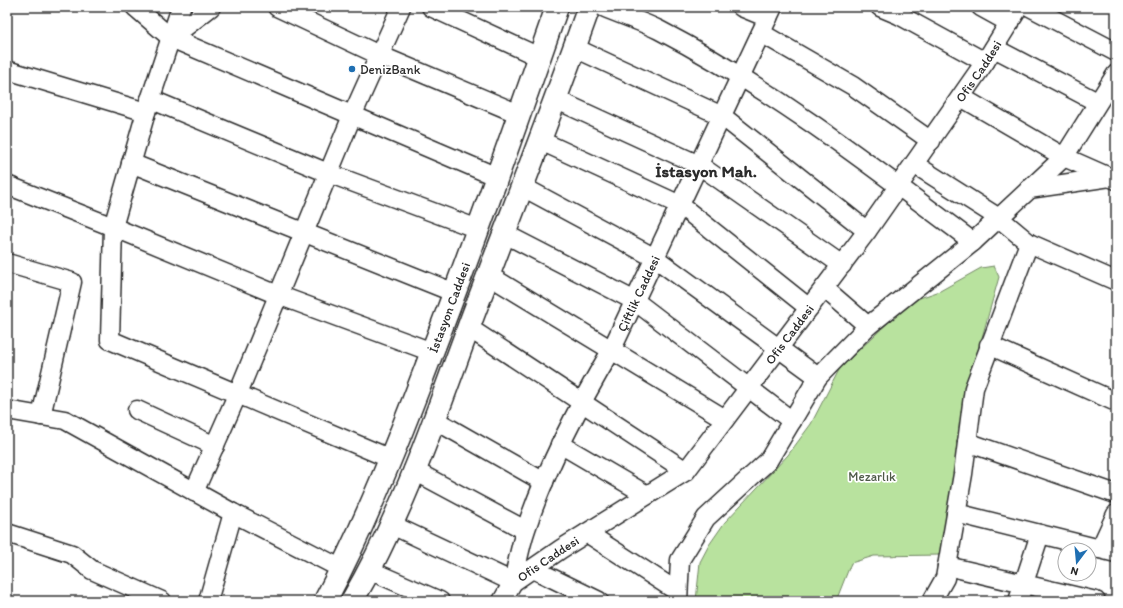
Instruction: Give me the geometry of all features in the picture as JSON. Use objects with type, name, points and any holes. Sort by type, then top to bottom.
[{"type":"main road","name":"İstasyon Caddesi","points":[[325,601],[342,569],[391,459],[455,293],[557,7]]},
{"type":"main road","points":[[352,601],[369,570],[435,420],[488,275],[541,141],[590,7]]},
{"type":"street","points":[[135,7],[171,38],[497,177]]},
{"type":"street","points":[[181,7],[148,105],[113,226],[110,340],[391,459]]},
{"type":"street","points":[[171,38],[211,7]]},
{"type":"street","points":[[277,7],[379,55],[519,114]]},
{"type":"street","points":[[194,492],[238,393],[352,116],[401,7]]},
{"type":"street","points":[[430,7],[539,57]]},
{"type":"street","points":[[603,7],[657,30],[741,76],[899,186],[973,242]]},
{"type":"street","points":[[741,7],[768,19],[853,86],[931,141]]},
{"type":"street","points":[[880,7],[989,56],[1098,102]]},
{"type":"street","points":[[981,7],[1010,23]]},
{"type":"street","name":"Ofis Caddesi","points":[[502,601],[513,582],[587,533],[686,471],[867,231],[989,56],[1019,7]]},
{"type":"street","points":[[1030,7],[1116,52]]},
{"type":"street","name":"Çiftlik Caddesi","points":[[513,582],[525,530],[560,444],[580,402],[611,351],[768,19]]},
{"type":"street","points":[[575,48],[722,116],[867,231]]},
{"type":"street","points":[[7,70],[148,105],[478,229]]},
{"type":"street","points":[[678,597],[680,560],[706,518],[768,461],[818,377],[868,326],[973,242],[1064,157],[1116,74]]},
{"type":"street","points":[[961,97],[1064,157],[1114,177]]},
{"type":"street","points":[[556,100],[699,165],[842,265]]},
{"type":"street","points":[[541,141],[680,205],[809,308]]},
{"type":"street","points":[[131,163],[304,234],[455,293]]},
{"type":"street","points":[[914,164],[999,218],[1029,243],[1116,281]]},
{"type":"street","points":[[1029,189],[1114,177]]},
{"type":"street","points":[[7,186],[113,226],[278,295],[432,352]]},
{"type":"street","points":[[523,187],[655,258],[779,347],[818,377]]},
{"type":"street","points":[[505,234],[635,301],[792,421]]},
{"type":"street","points":[[932,601],[945,578],[967,442],[974,388],[989,345],[1029,243]]},
{"type":"street","points":[[7,263],[72,282],[41,416]]},
{"type":"street","points":[[488,275],[725,419]]},
{"type":"street","points":[[824,288],[868,326]]},
{"type":"street","points":[[469,328],[686,471]]},
{"type":"street","points":[[989,345],[1116,402]]},
{"type":"street","points":[[7,410],[65,420],[233,513],[342,569]]},
{"type":"street","points":[[137,410],[215,446]]},
{"type":"street","points":[[435,420],[544,482]]},
{"type":"street","points":[[967,442],[1116,494]]},
{"type":"street","points":[[560,444],[647,496]]},
{"type":"street","points":[[414,470],[525,530]]},
{"type":"street","points":[[208,601],[233,513]]},
{"type":"street","points":[[956,513],[1108,551],[1116,514]]},
{"type":"street","points":[[390,524],[513,582]]},
{"type":"street","points":[[7,533],[72,554],[92,570],[162,601]]},
{"type":"street","points":[[587,533],[678,597]]},
{"type":"street","points":[[1018,601],[1040,534]]},
{"type":"street","points":[[947,566],[1096,601]]},
{"type":"street","points":[[532,569],[599,601]]},
{"type":"street","points":[[369,570],[440,601]]},
{"type":"green space","name":"Mezarlık","points":[[994,266],[999,277],[967,391],[941,555],[874,556],[851,563],[836,601],[696,601],[700,562],[709,545],[725,522],[788,455],[811,424],[840,368],[911,301],[940,291],[981,268]]},
{"type":"place","name":"DenizBank","points":[[352,69]]},
{"type":"district","name":"İstasyon Mah.","points":[[706,171]]}]
